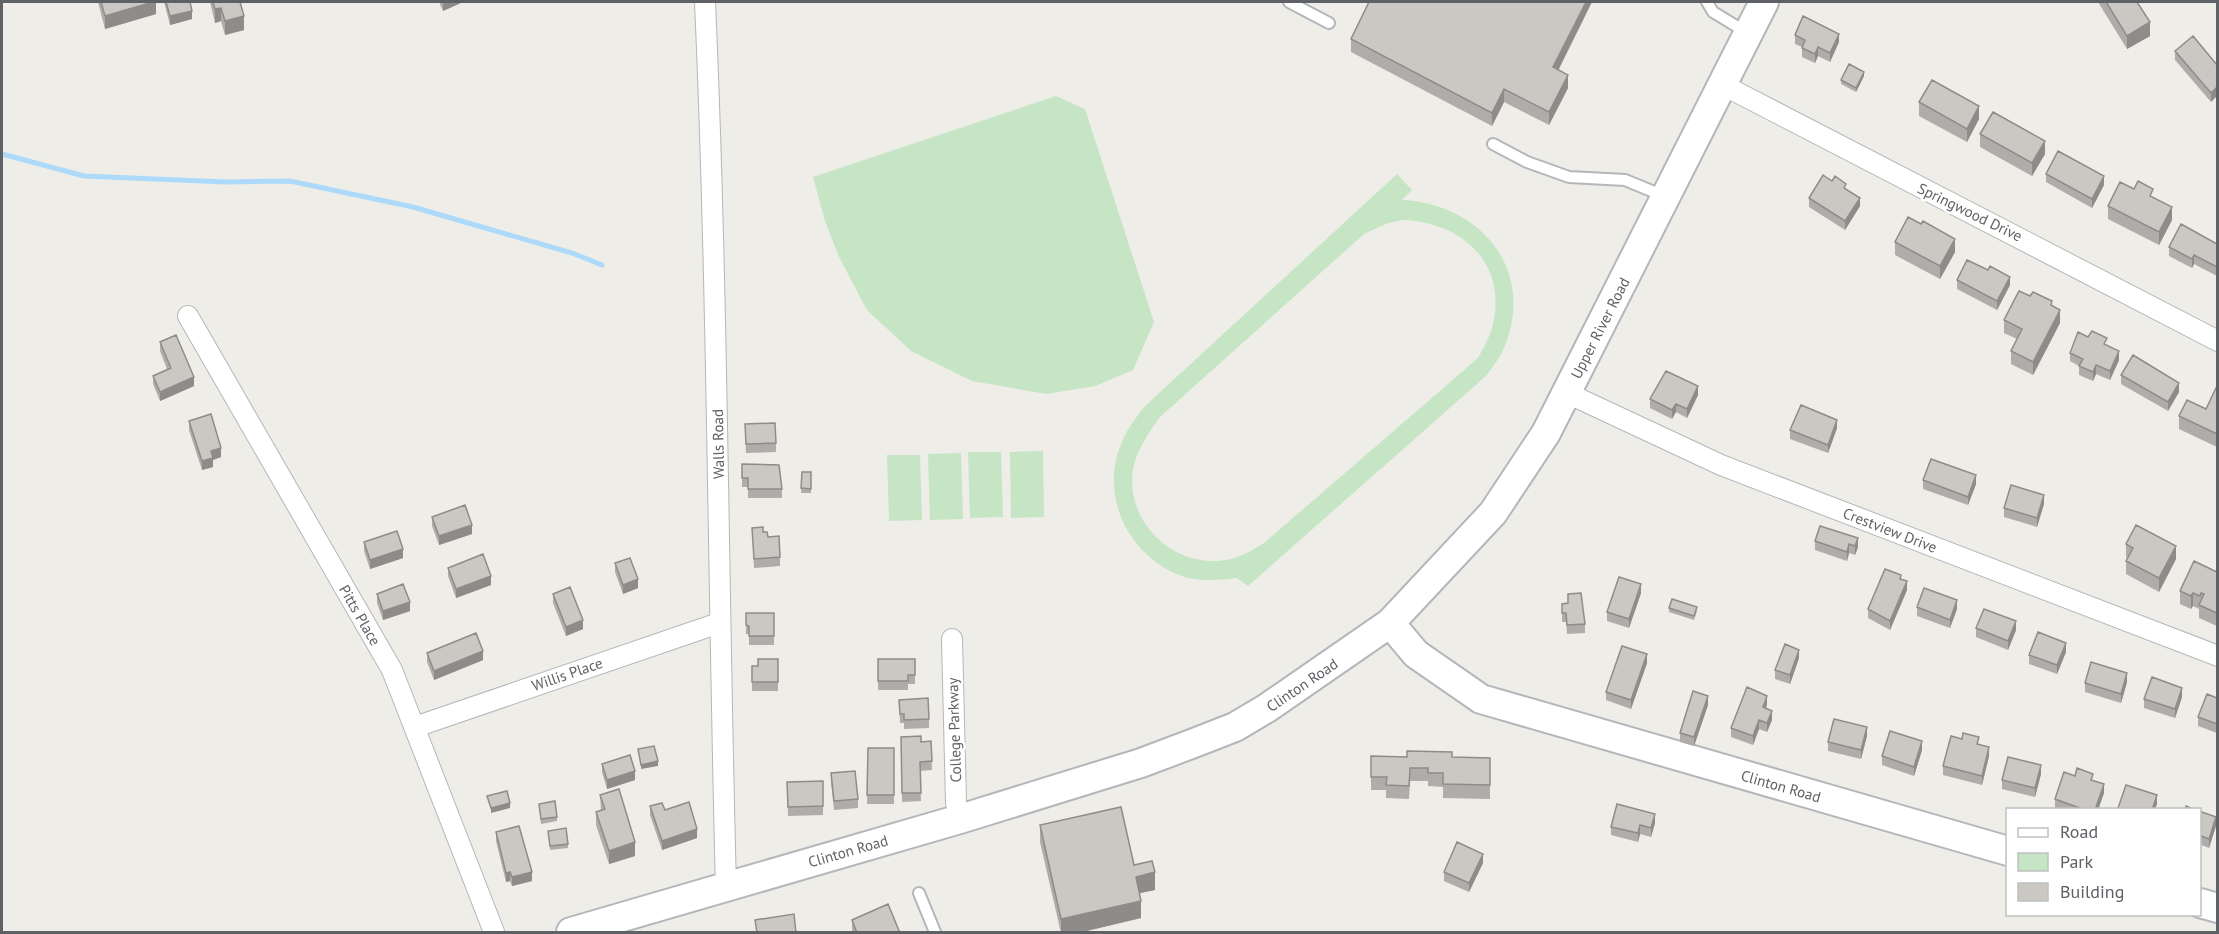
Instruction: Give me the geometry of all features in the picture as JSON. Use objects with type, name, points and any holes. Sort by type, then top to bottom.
[{"type":"street","name":"Walls Road","points":[[705,2],[713,183],[719,623],[726,886]]},
{"type":"street","name":"Upper River Road","points":[[1390,623],[1499,505],[1546,433],[1764,2]]},
{"type":"street","name":"Springwood Drive","points":[[1723,85],[2217,341]]},
{"type":"street","name":"Pitts Place","points":[[188,316],[392,670],[494,933]]},
{"type":"street","name":"Crestview Drive","points":[[1567,393],[1721,465],[2217,656]]},
{"type":"street","name":"Willis Place","points":[[415,727],[719,623]]},
{"type":"street","name":"Clinton Road","points":[[571,933],[960,819],[1141,763],[1235,727],[1304,685],[1390,623],[1416,654],[1480,699],[2006,850]]},
{"type":"street","name":"College Parkway","points":[[952,639],[956,803],[960,819]]},
{"type":"street","points":[[2201,904],[2217,908]]},
{"type":"lane","points":[[1289,2],[1329,23]]},
{"type":"lane","points":[[1707,2],[1713,12],[1748,34]]},
{"type":"lane","points":[[1493,144],[1527,162],[1569,177],[1625,180],[1667,197]]},
{"type":"lane","points":[[919,893],[935,933]]},
{"type":"green space","points":[[1056,96],[1085,109],[1154,322],[1133,370],[1095,386],[1046,394],[972,381],[911,351],[867,310],[839,257],[825,221],[813,177]]},
{"type":"green space","points":[[1397,174],[1412,190],[1402,200],[1428,204],[1452,212],[1474,225],[1491,242],[1504,261],[1512,284],[1513,310],[1504,348],[1486,376],[1248,586],[1237,578],[1196,579],[1182,576],[1163,567],[1133,539],[1123,522],[1116,503],[1114,483],[1116,462],[1126,433],[1144,407]],"holes":[[[1403,220],[1423,222],[1459,236],[1485,262],[1492,278],[1496,298],[1494,319],[1490,334],[1478,358],[1256,548],[1235,558],[1212,561],[1194,559],[1162,543],[1140,515],[1134,498],[1132,479],[1138,454],[1160,417],[1364,234],[1388,223]]]},
{"type":"green space","points":[[1043,451],[1044,517],[1011,518],[1010,452]]},
{"type":"green space","points":[[968,452],[1001,452],[1003,517],[970,518]]},
{"type":"green space","points":[[961,453],[963,519],[930,520],[928,454]]},
{"type":"green space","points":[[887,455],[920,455],[922,520],[889,521]]},
{"type":"building","points":[[101,2],[153,2],[105,16]]},
{"type":"building","points":[[166,2],[190,2],[192,11],[170,16]]},
{"type":"building","points":[[213,2],[240,2],[244,16],[225,21],[221,8],[215,9]]},
{"type":"building","points":[[1369,2],[1586,2],[1553,67],[1568,75],[1549,112],[1504,89],[1492,113],[1351,39]]},
{"type":"building","points":[[2106,2],[2137,2],[2150,22],[2127,36]]},
{"type":"building","points":[[1803,16],[1839,34],[1830,53],[1818,47],[1815,54],[1802,48],[1805,40],[1795,35]]},
{"type":"building","points":[[2193,36],[2217,65],[2217,87],[2211,93],[2175,51]]},
{"type":"building","points":[[1849,64],[1864,72],[1856,88],[1841,80]]},
{"type":"building","points":[[1932,80],[1979,106],[1967,129],[1919,102]]},
{"type":"building","points":[[1993,112],[2045,141],[2032,163],[1980,134]]},
{"type":"building","points":[[2058,151],[2104,176],[2092,199],[2046,174]]},
{"type":"building","points":[[1823,175],[1832,181],[1835,176],[1846,184],[1844,188],[1860,198],[1845,221],[1809,198]]},
{"type":"building","points":[[2138,181],[2153,189],[2150,196],[2172,207],[2159,232],[2108,206],[2120,182],[2134,189]]},
{"type":"building","points":[[1908,217],[1921,224],[1923,221],[1955,239],[1940,266],[1895,242]]},
{"type":"building","points":[[2181,224],[2217,244],[2217,267],[2194,255],[2192,259],[2169,247]]},
{"type":"building","points":[[1967,260],[1988,270],[1990,266],[2010,277],[1997,301],[1957,280]]},
{"type":"building","points":[[2019,291],[2030,296],[2033,292],[2052,301],[2051,305],[2060,310],[2033,362],[2011,351],[2022,329],[2004,320]]},
{"type":"building","points":[[2092,331],[2107,338],[2104,344],[2119,351],[2110,371],[2096,365],[2093,372],[2079,366],[2083,359],[2070,353],[2078,332],[2088,337]]},
{"type":"building","points":[[176,335],[194,377],[160,392],[153,376],[171,368],[160,342]]},
{"type":"building","points":[[2133,355],[2179,383],[2168,402],[2121,375]]},
{"type":"building","points":[[1666,371],[1698,386],[1687,409],[1676,404],[1672,410],[1650,399]]},
{"type":"building","points":[[2216,388],[2217,434],[2179,416],[2187,400],[2206,409]]},
{"type":"building","points":[[1801,405],[1837,420],[1828,445],[1790,430]]},
{"type":"building","points":[[211,414],[221,448],[211,451],[213,458],[202,461],[189,421]]},
{"type":"building","points":[[775,423],[776,443],[746,444],[745,424]]},
{"type":"building","points":[[1931,459],[1976,475],[1968,497],[1923,480]]},
{"type":"building","points":[[742,464],[779,465],[782,489],[748,489],[748,478],[742,478]]},
{"type":"building","points":[[802,472],[811,472],[811,489],[801,488]]},
{"type":"building","points":[[2011,485],[2044,495],[2037,518],[2004,508]]},
{"type":"building","points":[[465,505],[472,525],[439,536],[432,517]]},
{"type":"building","points":[[2136,525],[2176,546],[2159,578],[2126,561],[2133,548],[2126,544]]},
{"type":"building","points":[[1820,526],[1858,538],[1855,546],[1849,544],[1847,552],[1815,541]]},
{"type":"building","points":[[763,527],[763,532],[767,532],[768,537],[779,536],[780,557],[754,559],[752,528]]},
{"type":"building","points":[[397,531],[403,549],[370,560],[364,542]]},
{"type":"building","points":[[483,554],[491,576],[456,589],[448,568]]},
{"type":"building","points":[[630,558],[638,579],[623,585],[615,563]]},
{"type":"building","points":[[2194,561],[2217,572],[2217,613],[2199,605],[2204,594],[2201,593],[2200,596],[2193,593],[2191,596],[2180,591]]},
{"type":"building","points":[[1885,569],[1901,575],[1900,579],[1907,581],[1890,621],[1868,609]]},
{"type":"building","points":[[1619,577],[1641,584],[1629,619],[1607,612]]},
{"type":"building","points":[[403,584],[410,602],[383,611],[377,594]]},
{"type":"building","points":[[570,587],[583,620],[566,627],[553,594]]},
{"type":"building","points":[[1924,588],[1957,600],[1950,620],[1917,607]]},
{"type":"building","points":[[1581,593],[1585,624],[1567,625],[1566,613],[1562,613],[1562,604],[1568,603],[1568,594]]},
{"type":"building","points":[[1672,599],[1697,607],[1694,616],[1669,608]]},
{"type":"building","points":[[1984,609],[2016,621],[2008,641],[1976,628]]},
{"type":"building","points":[[746,613],[774,613],[774,636],[749,636]]},
{"type":"building","points":[[2038,632],[2066,643],[2057,665],[2029,655]]},
{"type":"building","points":[[476,633],[483,651],[434,671],[427,653]]},
{"type":"building","points":[[1785,644],[1799,650],[1790,675],[1775,670]]},
{"type":"building","points":[[1622,646],[1647,654],[1631,700],[1606,692]]},
{"type":"building","points":[[758,659],[778,659],[778,682],[752,682],[752,666],[758,666]]},
{"type":"building","points":[[878,659],[915,659],[915,675],[908,675],[908,681],[878,681]]},
{"type":"building","points":[[2091,662],[2127,673],[2121,694],[2085,683]]},
{"type":"building","points":[[2152,677],[2182,688],[2175,709],[2144,699]]},
{"type":"building","points":[[1747,687],[1767,696],[1763,707],[1772,711],[1767,723],[1759,720],[1753,736],[1731,728]]},
{"type":"building","points":[[1693,691],[1708,696],[1694,737],[1680,733]]},
{"type":"building","points":[[2207,694],[2217,698],[2217,724],[2198,717]]},
{"type":"building","points":[[928,698],[929,719],[904,720],[904,714],[900,714],[899,700]]},
{"type":"building","points":[[1834,719],[1867,727],[1861,750],[1828,742]]},
{"type":"building","points":[[1890,731],[1922,741],[1914,767],[1882,756]]},
{"type":"building","points":[[1963,733],[1979,737],[1977,744],[1989,747],[1982,776],[1943,766],[1951,736],[1962,739]]},
{"type":"building","points":[[921,736],[921,742],[931,741],[932,761],[920,762],[921,793],[902,793],[901,737]]},
{"type":"building","points":[[654,746],[658,761],[641,765],[638,749]]},
{"type":"building","points":[[868,748],[894,748],[894,795],[867,795]]},
{"type":"building","points":[[1407,751],[1452,752],[1452,757],[1490,758],[1490,785],[1443,784],[1443,773],[1428,773],[1428,768],[1410,768],[1409,786],[1386,785],[1387,777],[1371,777],[1371,756],[1407,757]]},
{"type":"building","points":[[630,755],[635,771],[607,780],[602,764]]},
{"type":"building","points":[[2008,757],[2041,765],[2035,788],[2002,780]]},
{"type":"building","points":[[2077,768],[2093,774],[2091,780],[2104,784],[2096,808],[2080,808],[2055,799],[2064,772],[2075,776]]},
{"type":"building","points":[[855,771],[858,799],[834,801],[831,773]]},
{"type":"building","points":[[823,781],[823,806],[788,807],[787,782]]},
{"type":"building","points":[[2126,785],[2157,795],[2153,808],[2118,808]]},
{"type":"building","points":[[619,789],[635,842],[609,851],[596,812],[605,809],[600,795]]},
{"type":"building","points":[[507,791],[510,803],[491,808],[487,796]]},
{"type":"building","points":[[555,801],[557,817],[541,819],[539,804]]},
{"type":"building","points":[[689,802],[697,829],[662,841],[650,806],[662,803],[665,810]]},
{"type":"building","points":[[1617,804],[1655,814],[1651,828],[1640,825],[1638,833],[1611,827]]},
{"type":"building","points":[[1121,807],[1134,865],[1152,861],[1155,872],[1136,877],[1141,901],[1061,919],[1040,825]]},
{"type":"building","points":[[2201,812],[2216,817],[2209,839],[2201,836]]},
{"type":"building","points":[[519,826],[532,872],[512,877],[510,872],[506,873],[496,832]]},
{"type":"building","points":[[566,828],[568,844],[550,846],[548,831]]},
{"type":"building","points":[[1457,842],[1483,854],[1469,883],[1444,872]]},
{"type":"building","points":[[888,904],[900,933],[857,933],[852,920]]},
{"type":"building","points":[[794,914],[796,933],[757,933],[755,920]]},
{"type":"waterway","points":[[2,154],[84,176],[226,182],[290,181],[413,207],[572,253],[602,265]]}]
